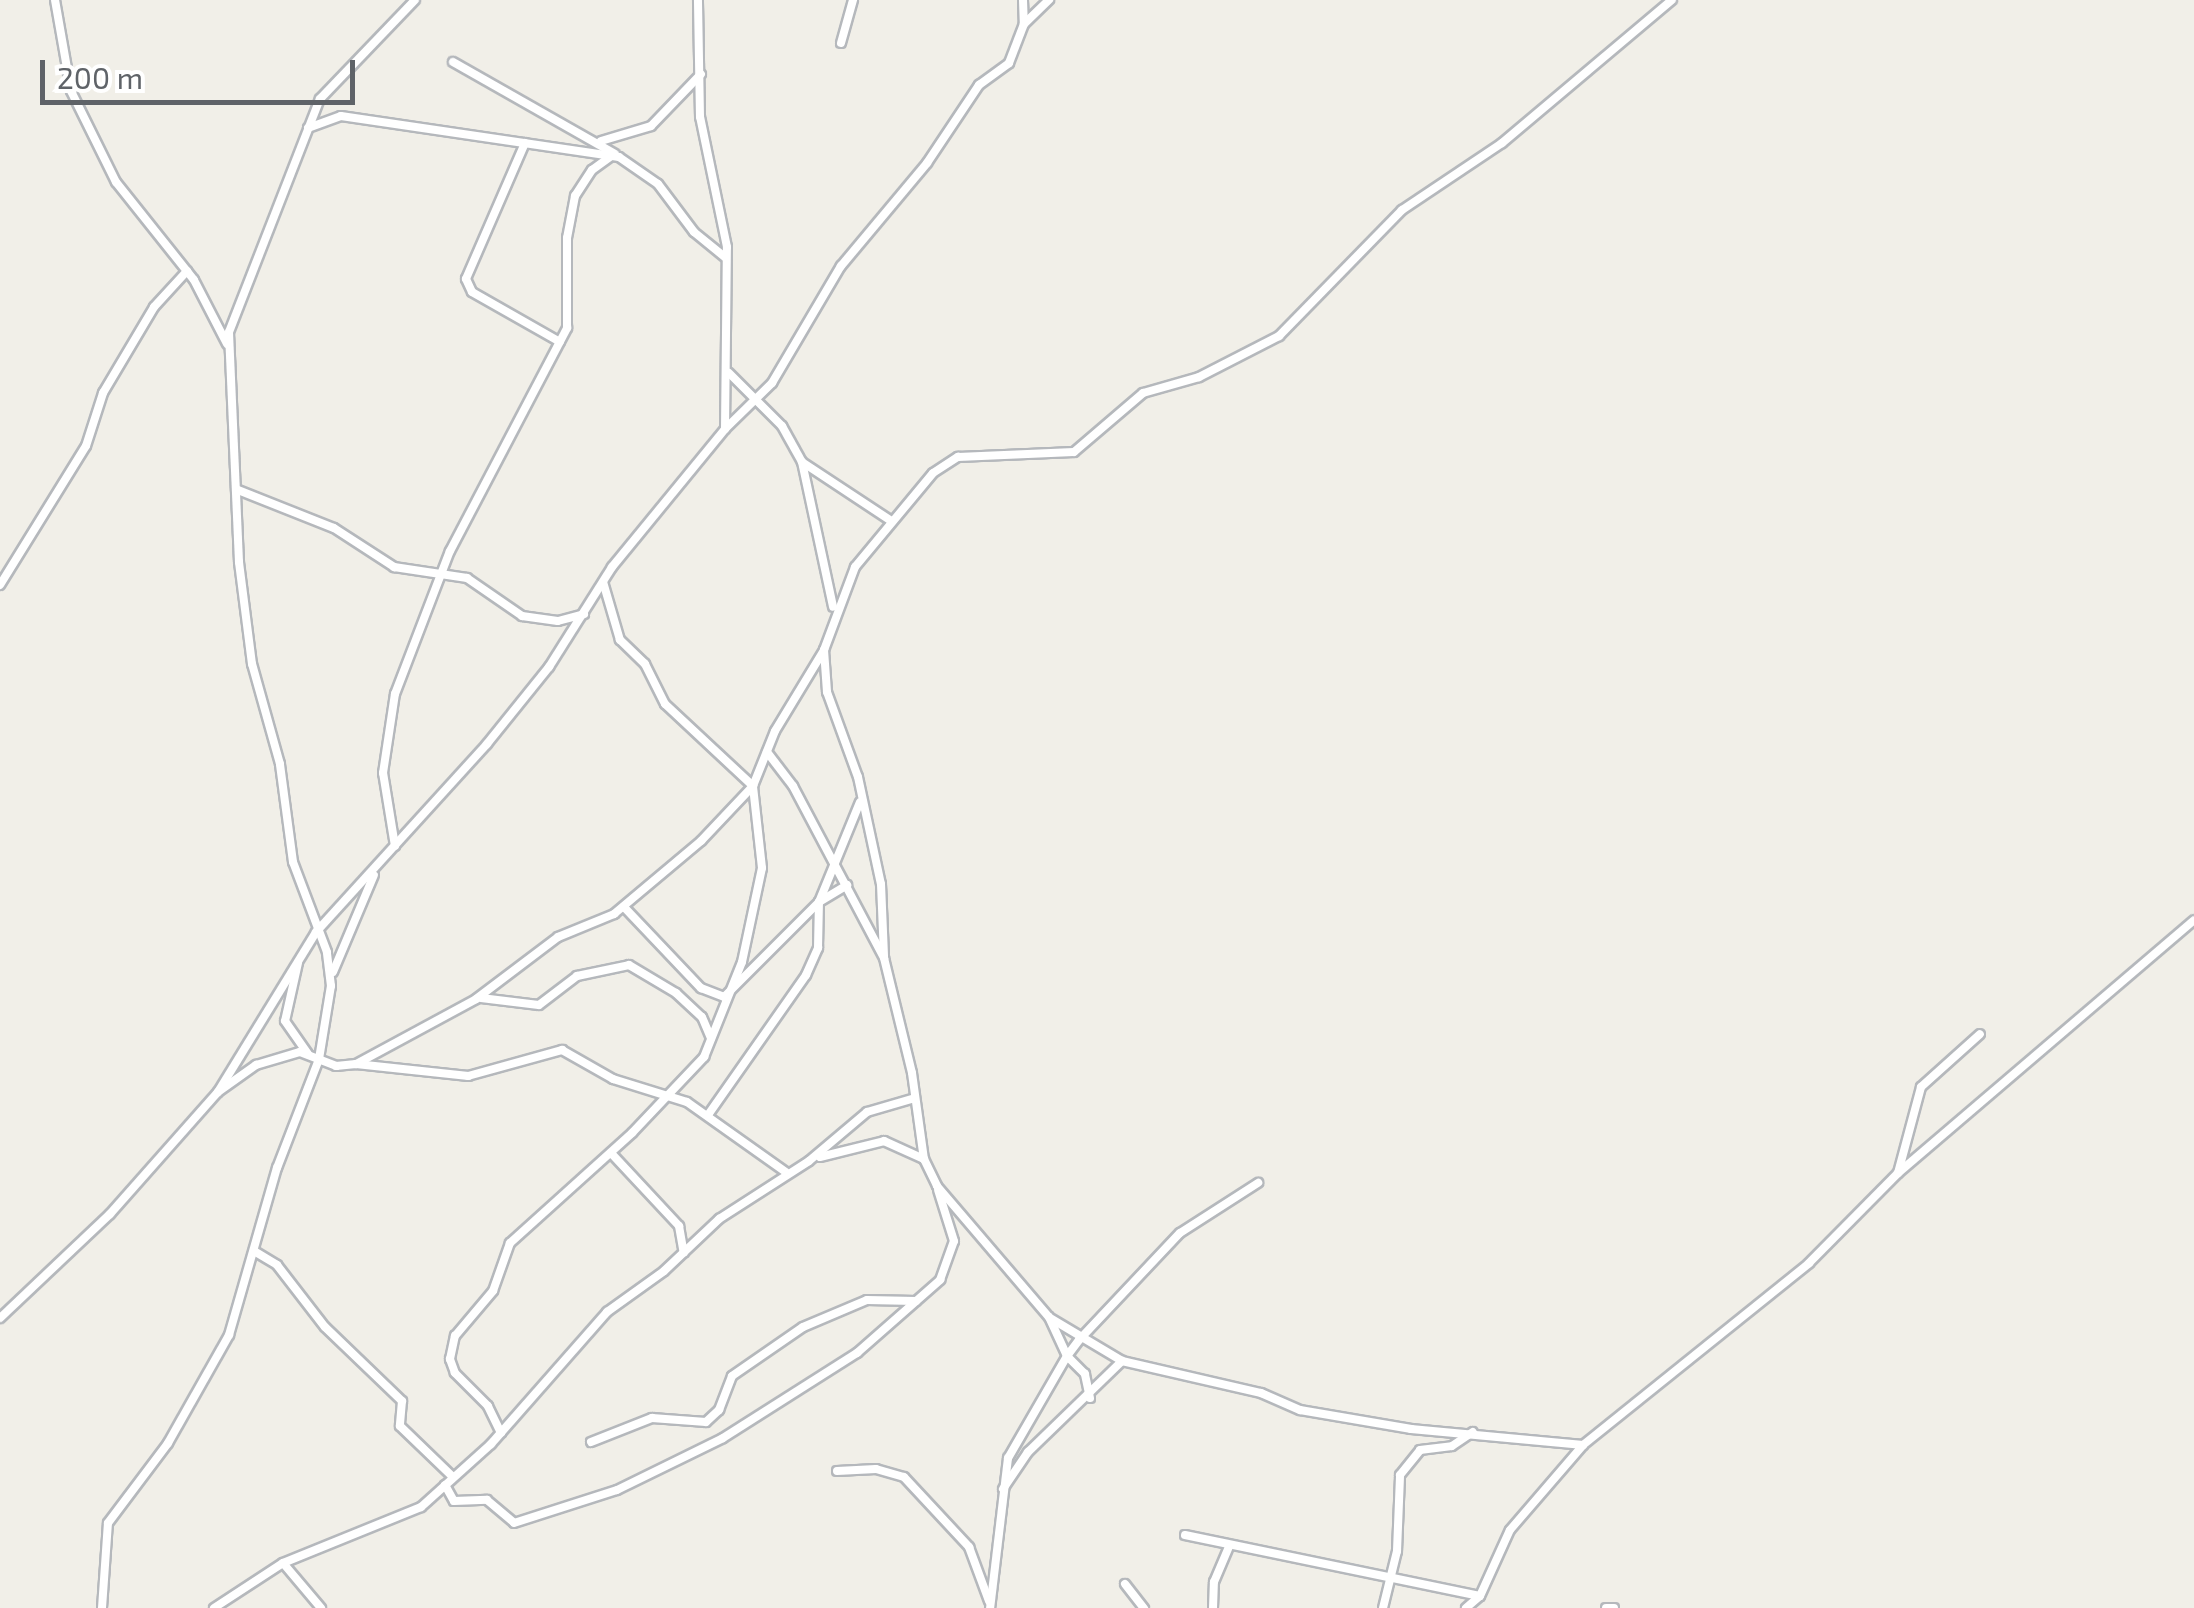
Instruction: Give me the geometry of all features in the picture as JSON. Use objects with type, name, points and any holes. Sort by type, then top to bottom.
[{"type":"street","points":[[55,0],[71,91],[131,205],[187,271],[227,344]]},
{"type":"street","points":[[331,981],[328,952],[316,932],[293,862],[280,764],[257,692],[227,344],[304,130],[332,80],[415,0]]},
{"type":"street","points":[[698,0],[704,144],[726,258],[722,352],[728,374],[725,429]]},
{"type":"street","points":[[841,43],[853,0]]},
{"type":"street","points":[[1022,0],[1024,24]]},
{"type":"street","points":[[0,1318],[110,1214],[218,1092],[316,932],[498,731],[584,614],[602,582],[725,429],[755,402],[841,266],[911,184],[979,85],[1009,63],[1024,24],[1049,0]]},
{"type":"street","points":[[356,1064],[476,998],[543,946],[624,906],[753,786],[766,752],[824,650],[834,611],[854,567],[890,520],[947,462],[1037,450],[1065,456],[1142,394],[1199,377],[1279,336],[1402,210],[1502,143],[1672,0]]},
{"type":"street","points":[[453,62],[601,141],[658,184],[694,232],[726,258]]},
{"type":"street","points":[[601,141],[651,126],[701,74]]},
{"type":"street","points":[[304,130],[340,116],[616,156]]},
{"type":"street","points":[[525,143],[466,279],[472,292],[560,342]]},
{"type":"street","points":[[395,847],[383,773],[386,734],[442,571],[560,342],[572,302],[567,238],[575,196],[592,170],[616,156]]},
{"type":"street","points":[[0,585],[86,446],[103,393],[154,307],[187,271]]},
{"type":"street","points":[[728,374],[782,426],[802,462],[834,611]]},
{"type":"street","points":[[802,462],[890,520]]},
{"type":"street","points":[[237,490],[334,528],[394,567],[442,571],[467,578],[522,616],[558,622],[584,614]]},
{"type":"street","points":[[501,1432],[488,1406],[452,1367],[455,1336],[493,1291],[510,1243],[611,1153],[712,1043],[732,994],[762,868],[753,786],[665,704],[645,664],[620,640],[602,582]]},
{"type":"street","points":[[445,1485],[454,1501],[487,1500],[514,1522],[617,1490],[724,1438],[816,1380],[940,1280],[952,1256],[952,1230],[924,1159],[915,1098],[884,958],[881,884],[854,762],[827,692],[824,650]]},
{"type":"street","points":[[766,752],[834,860],[884,958]]},
{"type":"street","points":[[708,1114],[806,975],[818,948],[819,902],[860,802]]},
{"type":"street","points":[[102,1608],[108,1523],[168,1443],[224,1346],[277,1168],[319,1059],[341,941],[378,866]]},
{"type":"street","points":[[732,994],[819,902],[847,884]]},
{"type":"street","points":[[624,906],[701,988],[732,994]]},
{"type":"street","points":[[1466,1608],[1480,1596],[1510,1530],[1583,1445],[1809,1263],[1898,1173],[2194,920]]},
{"type":"street","points":[[300,956],[285,1020],[308,1054],[319,1059],[458,1077],[555,1049],[625,1083],[667,1092],[708,1114],[786,1172]]},
{"type":"street","points":[[476,998],[503,996],[539,1005],[577,976],[628,965],[649,972],[702,1017],[712,1043]]},
{"type":"street","points":[[1898,1173],[1922,1087],[1980,1034]]},
{"type":"street","points":[[218,1092],[256,1064],[308,1054]]},
{"type":"street","points":[[809,1161],[867,1112],[915,1098]]},
{"type":"street","points":[[214,1608],[283,1563],[408,1515],[501,1432],[607,1312],[684,1253],[739,1202],[786,1172],[809,1161],[884,1141],[924,1159]]},
{"type":"street","points":[[611,1153],[679,1226],[684,1253]]},
{"type":"street","points":[[991,1607],[1002,1492],[1014,1439],[1079,1340],[1180,1234],[1258,1183]]},
{"type":"street","points":[[937,1186],[1049,1317],[1079,1340],[1122,1361],[1261,1393],[1300,1410],[1583,1445]]},
{"type":"street","points":[[254,1251],[277,1266],[325,1326],[398,1396],[400,1426],[452,1477]]},
{"type":"street","points":[[591,1442],[652,1418],[706,1422],[719,1410],[732,1376],[803,1327],[866,1300],[916,1300]]},
{"type":"street","points":[[1049,1317],[1067,1356],[1086,1374],[1090,1398]]},
{"type":"street","points":[[1002,1492],[1028,1452],[1090,1398],[1122,1361]]},
{"type":"street","points":[[1383,1608],[1391,1578],[1400,1475],[1420,1450],[1452,1446],[1473,1432]]},
{"type":"street","points":[[837,1471],[876,1469],[904,1477],[970,1547],[991,1607]]},
{"type":"street","points":[[1185,1535],[1229,1548],[1480,1596]]},
{"type":"street","points":[[1213,1608],[1214,1582],[1229,1548]]},
{"type":"street","points":[[283,1563],[321,1608]]},
{"type":"street","points":[[1126,1584],[1144,1608]]}]
